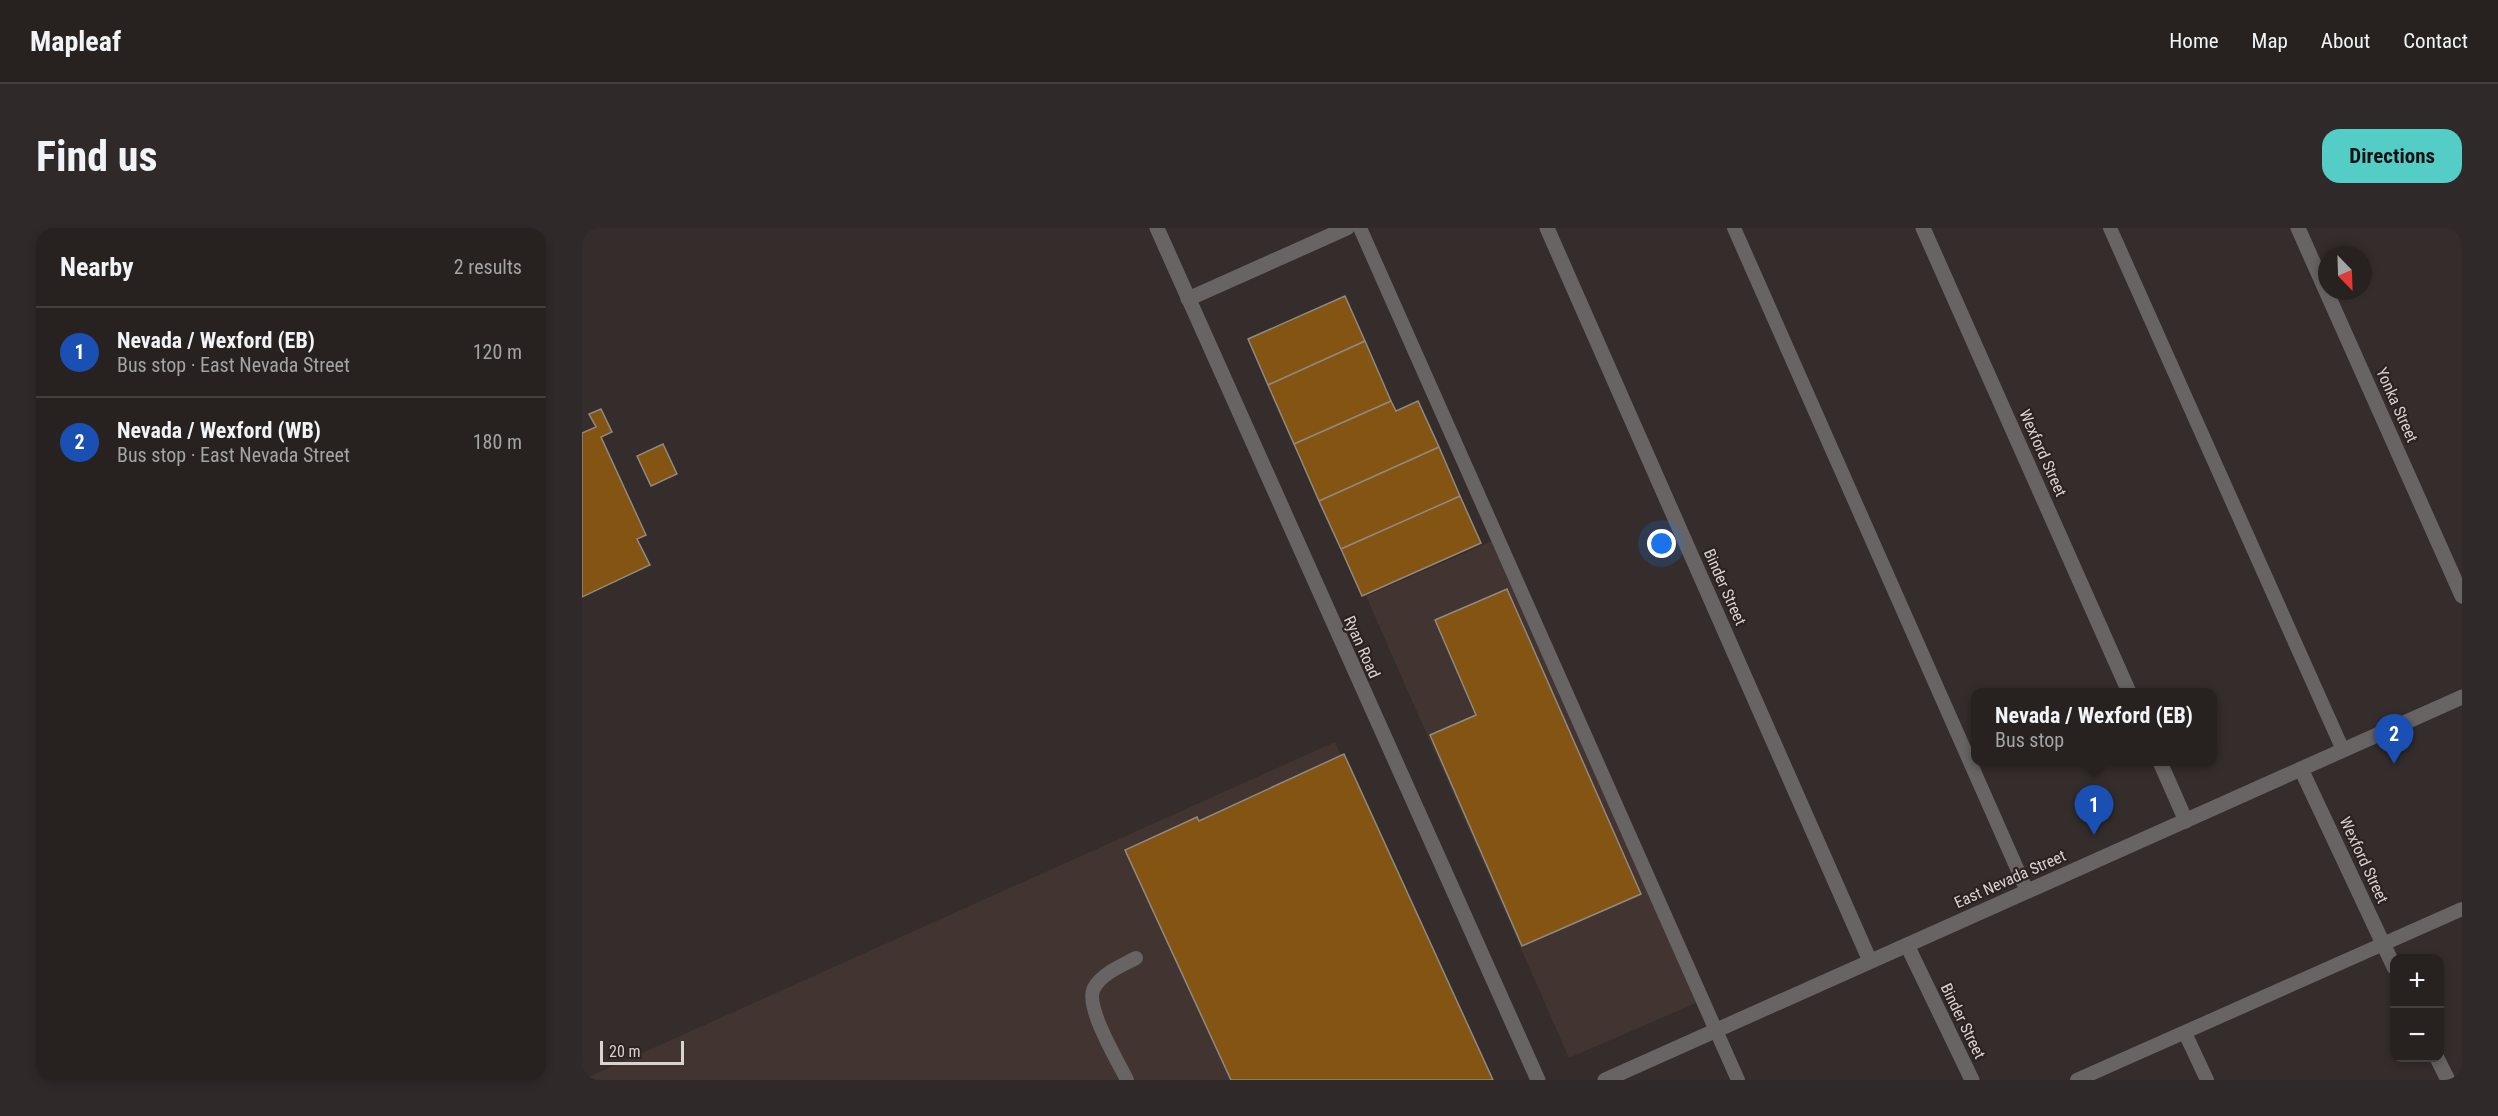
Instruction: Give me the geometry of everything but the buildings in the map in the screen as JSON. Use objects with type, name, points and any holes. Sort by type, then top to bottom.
[{"type":"street","name":"Ryan Road","points":[[1157,228],[1538,1080]]},
{"type":"street","points":[[1188,299],[1347,228]]},
{"type":"street","name":"Binder Street","points":[[1547,228],[1869,961]]},
{"type":"street","name":"Wexford Street","points":[[1923,228],[2127,688]]},
{"type":"street","name":"Yonka Street","points":[[2298,228],[2462,596]]},
{"type":"street","name":"East Nevada Street","points":[[1605,1080],[2462,697]]},
{"type":"street","points":[[2162,766],[2186,821]]},
{"type":"street","name":"Wexford Street","points":[[2301,769],[2390,958]]},
{"type":"street","name":"Binder Street","points":[[1907,945],[1972,1080]]},
{"type":"street","points":[[2440,1062],[2448,1080]]},
{"type":"lane","points":[[1360,228],[1738,1080]]},
{"type":"lane","points":[[1734,228],[1971,764]]},
{"type":"lane","points":[[2110,228],[2343,750]]},
{"type":"lane","points":[[1972,766],[2027,891]]},
{"type":"lane","points":[[2077,1080],[2462,909]]},
{"type":"lane","points":[[1127,1080],[1092,1006],[1094,988],[1111,971],[1137,958]]},
{"type":"lane","points":[[2185,1033],[2207,1080]]},
{"type":"shaded area","points":[[1492,541],[1696,1003],[1569,1058],[1366,596]]},
{"type":"shaded area","points":[[1335,742],[1488,1080],[582,1080]]},
{"type":"place","name":"Nevada / Wexford (WB)","points":[[2394,764]]},
{"type":"place","name":"Nevada / Wexford (EB)","points":[[2094,835]]}]
